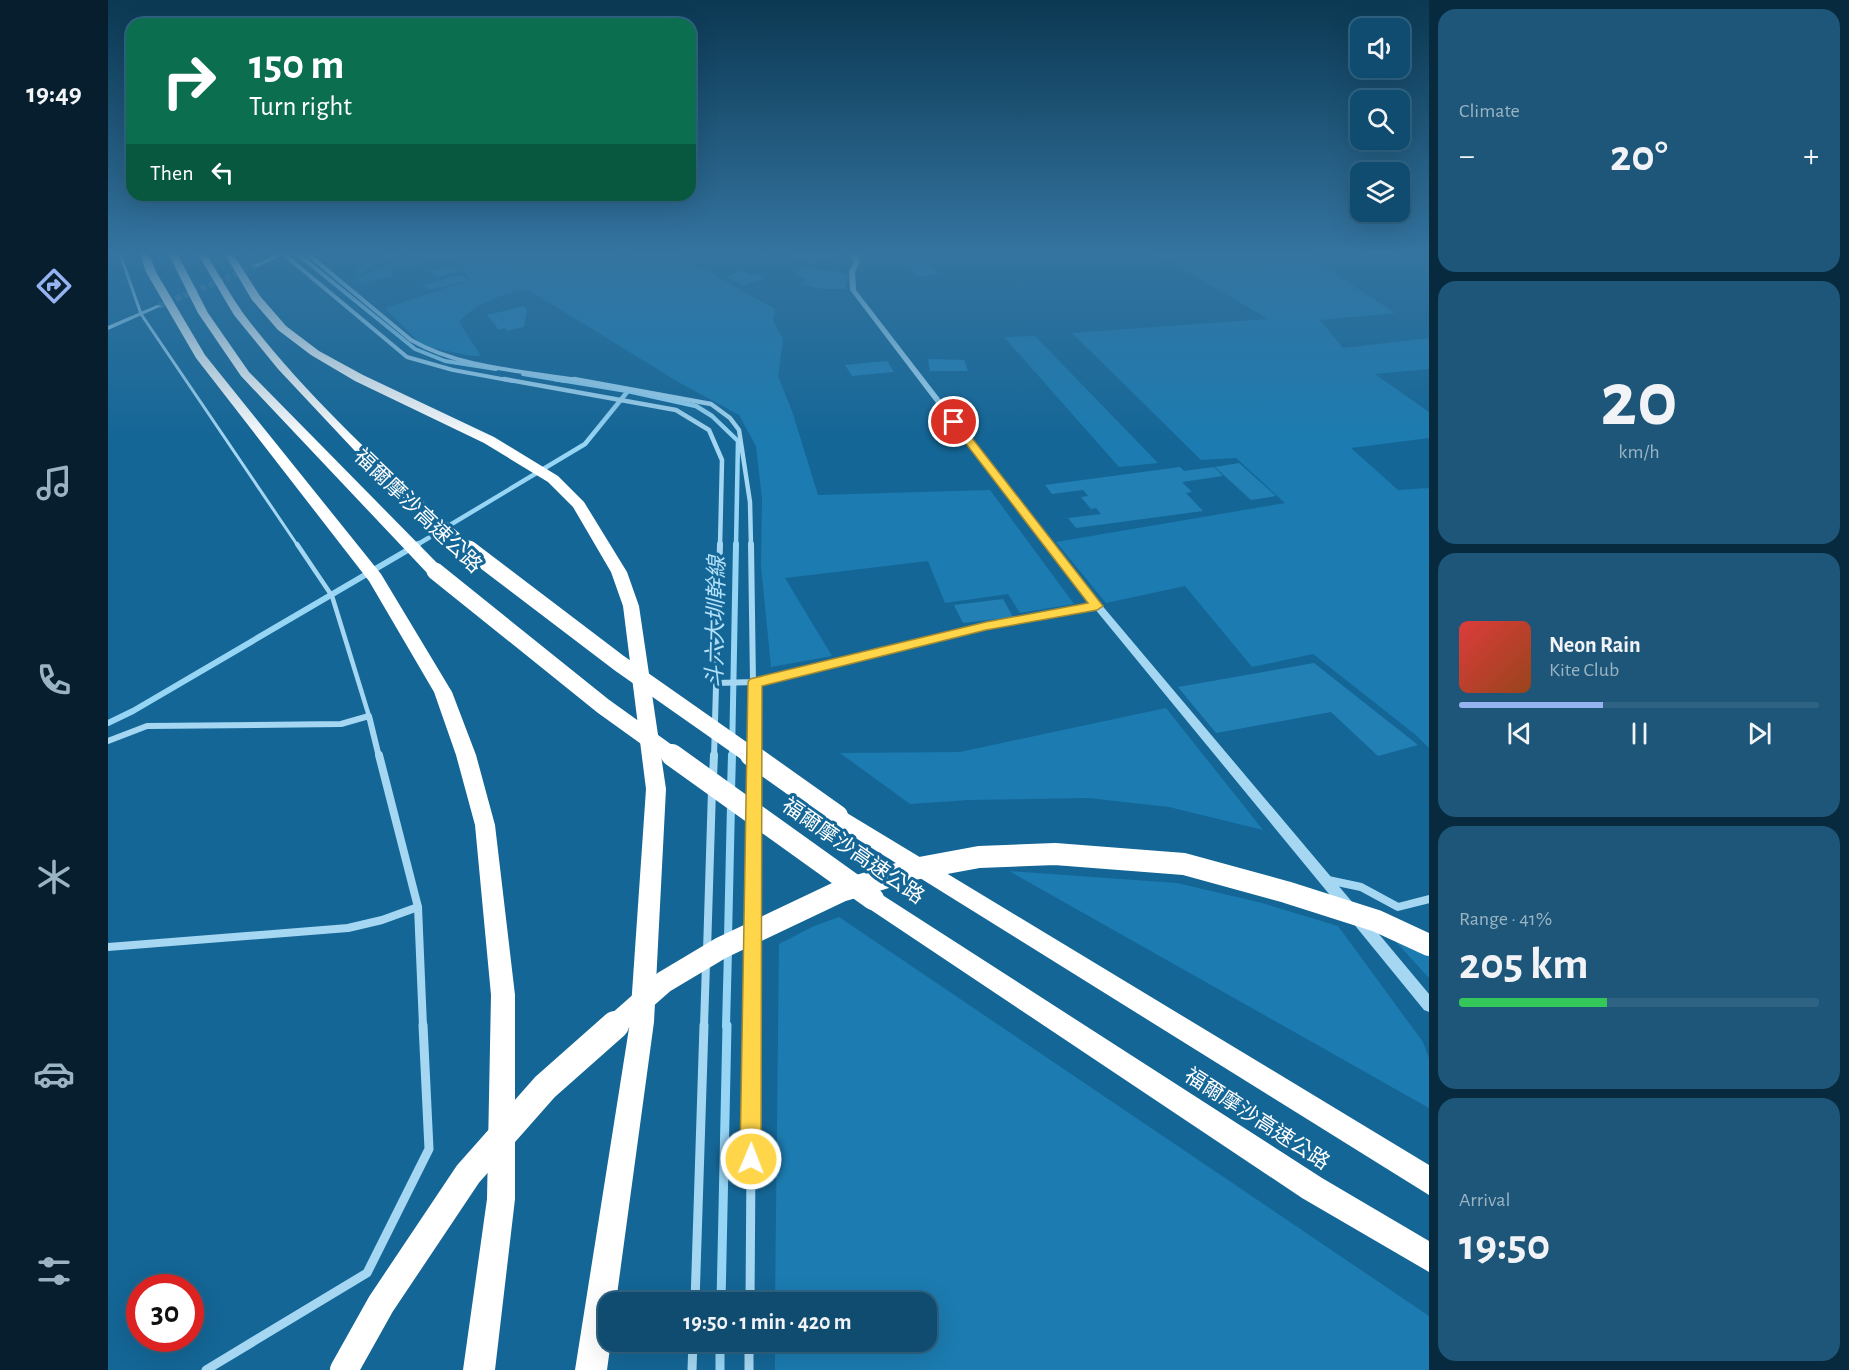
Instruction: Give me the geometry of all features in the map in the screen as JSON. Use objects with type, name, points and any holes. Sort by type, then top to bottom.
[{"type":"highway","points":[[176,315],[200,356],[370,572],[443,692],[466,755],[485,825],[503,995],[501,1187],[479,1370]]},
{"type":"highway","name":"福爾摩沙高速公路","points":[[204,315],[245,374],[435,571],[603,706],[873,898],[1302,1182],[1429,1257]]},
{"type":"highway","name":"福爾摩沙高速公路","points":[[240,315],[282,367],[390,480],[469,549],[619,663],[837,816],[1429,1181]]},
{"type":"highway","points":[[271,315],[282,328],[315,353],[359,378],[489,441],[541,471],[579,505],[619,572],[631,606],[656,789],[642,1022],[591,1370]]},
{"type":"highway","points":[[344,1370],[381,1304],[468,1173],[545,1087],[664,982],[721,948],[841,891],[914,870],[979,857],[1055,854],[1184,864],[1286,892],[1377,921],[1429,945]]},
{"type":"street","points":[[108,328],[139,315]]},
{"type":"street","points":[[358,315],[407,357],[453,370],[676,410],[709,430],[722,460],[694,1292]]},
{"type":"street","points":[[381,315],[411,340],[430,351],[471,362],[711,404],[730,418],[739,430],[750,502],[755,682],[750,1292]]},
{"type":"street","points":[[872,315],[1097,606],[1429,1005]]},
{"type":"street","points":[[716,683],[755,682],[986,626],[1097,606]]},
{"type":"street","points":[[108,741],[147,726],[340,724],[369,716],[418,907],[429,1149],[367,1273],[206,1370]]},
{"type":"street","points":[[1325,880],[1361,887],[1398,907],[1429,899]]},
{"type":"street","points":[[108,947],[348,928],[382,920],[418,907]]},
{"type":"street","points":[[692,1370],[693,1352]]},
{"type":"street","points":[[749,1370],[750,1352]]},
{"type":"lane","points":[[142,315],[332,596],[369,716]]},
{"type":"shaded area","points":[[392,315],[466,315],[459,322],[481,356],[471,356],[423,346]]},
{"type":"shaded area","points":[[569,315],[774,315],[773,321],[783,339],[778,376],[792,411],[818,495],[990,490],[1074,604],[1020,613],[1008,594],[945,603],[928,561],[785,578],[832,656],[771,667],[761,566],[762,499],[756,446],[739,415],[680,383]]},
{"type":"shaded area","points":[[1261,315],[1374,315],[1320,320],[1343,348],[1429,338],[1429,369],[1375,374],[1429,412],[1429,438],[1351,448],[1398,490],[1429,488],[1429,748],[1313,654],[1252,667],[1185,586],[1106,603],[1056,542],[1285,503],[1236,458],[1201,460],[1072,333],[1268,319]]},
{"type":"shaded area","points":[[1035,336],[1158,463],[1119,467],[1004,337]]},
{"type":"shaded area","points":[[1166,708],[1263,830],[1169,807],[1088,798],[969,800],[910,804],[840,753],[960,752]]},
{"type":"shaded area","points":[[1009,871],[1177,883],[1262,903],[1338,926],[1423,1042],[1429,1058],[1429,1108]]},
{"type":"shaded area","points":[[839,917],[1429,1316],[1429,1370],[775,1370],[775,1352],[937,1352],[937,1292],[775,1292],[779,944],[814,926]]},
{"type":"shaded area","points":[[1396,942],[1429,956],[1429,978]]},
{"type":"building","points":[[487,315],[526,315],[524,327],[507,331],[505,328],[499,330]]},
{"type":"building","points":[[928,359],[964,360],[968,371],[930,371]]},
{"type":"building","points":[[887,361],[894,372],[852,376],[845,365]]},
{"type":"building","points":[[1239,463],[1276,496],[1251,500],[1215,467]]},
{"type":"building","points":[[1180,467],[1184,471],[1214,467],[1223,476],[1182,482],[1192,492],[1186,493],[1203,511],[1076,528],[1068,518],[1101,514],[1096,508],[1091,509],[1081,497],[1088,496],[1083,490],[1052,494],[1045,485]]},
{"type":"building","points":[[1003,599],[1013,617],[963,623],[954,605]]},
{"type":"building","points":[[1314,663],[1418,745],[1378,756],[1331,712],[1216,733],[1178,687]]},
{"type":"waterway","name":"斗六大圳幹線","points":[[373,315],[415,349],[445,361],[496,369]]},
{"type":"waterway","name":"斗六大圳幹線","points":[[523,374],[565,381]]},
{"type":"waterway","name":"斗六大圳幹線","points":[[555,379],[628,391]]},
{"type":"waterway","points":[[415,546],[585,444],[628,391]]},
{"type":"waterway","name":"斗六大圳幹線","points":[[628,391],[696,406],[712,416],[738,441],[736,546]]},
{"type":"waterway","points":[[108,723],[133,711],[418,544]]},
{"type":"waterway","name":"斗六大圳幹線","points":[[732,757],[736,544]]},
{"type":"waterway","name":"斗六大圳幹線","points":[[731,791],[732,755]]},
{"type":"waterway","name":"斗六大圳幹線","points":[[728,938],[731,804]]},
{"type":"waterway","name":"斗六大圳幹線","points":[[726,1026],[728,951]]},
{"type":"waterway","name":"斗六大圳幹線","points":[[721,1292],[727,1025]]},
{"type":"waterway","name":"斗六大圳幹線","points":[[720,1352],[720,1370]]},
{"type":"route","points":[[751,1159],[755,682],[986,626],[1097,606],[954,422]]}]
